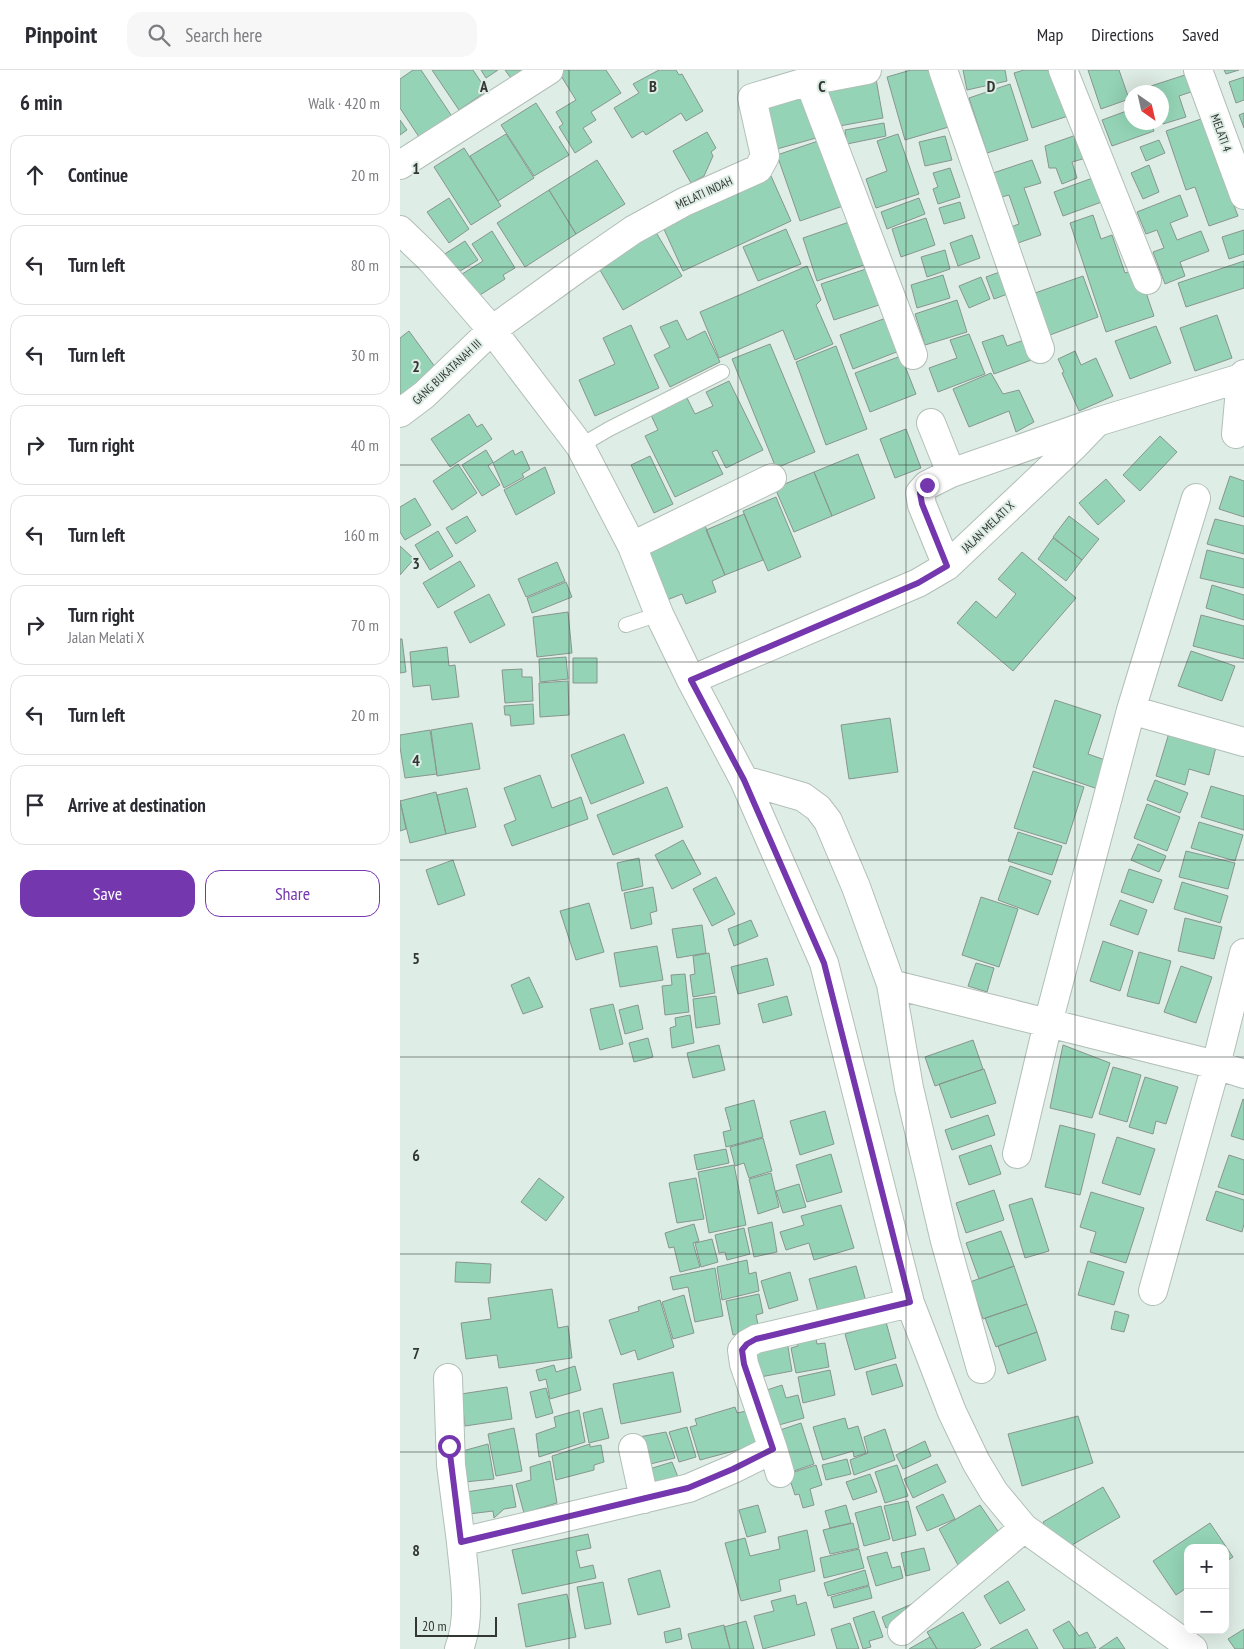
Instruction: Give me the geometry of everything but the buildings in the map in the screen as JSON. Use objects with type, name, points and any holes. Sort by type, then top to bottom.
[{"type":"street","points":[[400,165],[549,70]]},
{"type":"street","name":"MELATI INDAH","points":[[492,330],[633,230],[684,202],[758,168],[766,156],[752,98],[809,81],[867,70]]},
{"type":"street","points":[[943,70],[1040,348]]},
{"type":"street","points":[[1063,70],[1147,280]]},
{"type":"street","name":"MELATI 4","points":[[1198,70],[1244,195]]},
{"type":"street","points":[[809,81],[913,355]]},
{"type":"street","points":[[400,230],[432,261],[492,330],[580,446],[632,546],[659,614],[691,680],[744,780],[824,963],[910,1302],[952,1412],[976,1462],[994,1492],[1024,1528],[1188,1648]]},
{"type":"street","name":"GANG BUKATANAH III","points":[[400,413],[424,395],[492,330]]},
{"type":"street","points":[[1236,434],[1243,376]]},
{"type":"street","name":"JALAN MELATI X","points":[[691,680],[918,583],[947,566],[1098,422],[1243,376]]},
{"type":"street","points":[[947,566],[922,504],[920,493],[927,485],[951,473],[1098,422]]},
{"type":"street","points":[[931,423],[951,473]]},
{"type":"street","points":[[632,546],[772,478]]},
{"type":"street","points":[[1017,1154],[1048,1023],[1131,710],[1196,498]]},
{"type":"street","points":[[1131,710],[1244,742]]},
{"type":"street","points":[[744,780],[803,797],[818,808],[828,821],[856,887],[891,984],[913,1107],[945,1241],[982,1369]]},
{"type":"street","points":[[1153,1291],[1216,1066],[1244,953]]},
{"type":"street","points":[[891,984],[1244,1074]]},
{"type":"street","points":[[461,1542],[688,1488],[733,1469],[777,1461],[744,1364],[742,1350],[747,1344],[756,1339],[910,1302]]},
{"type":"street","points":[[448,1378],[451,1466],[461,1542],[466,1609],[459,1649]]},
{"type":"street","points":[[633,1448],[644,1499]]},
{"type":"street","points":[[902,1631],[1024,1528]]},
{"type":"lane","points":[[580,446],[609,429],[722,372]]},
{"type":"lane","points":[[626,624],[659,614]]},
{"type":"route","points":[[449,1446],[461,1542],[688,1488],[773,1449],[744,1364],[742,1350],[747,1344],[756,1339],[910,1302],[824,963],[744,780],[691,680],[918,583],[947,566],[922,504],[920,493],[927,485]]}]
